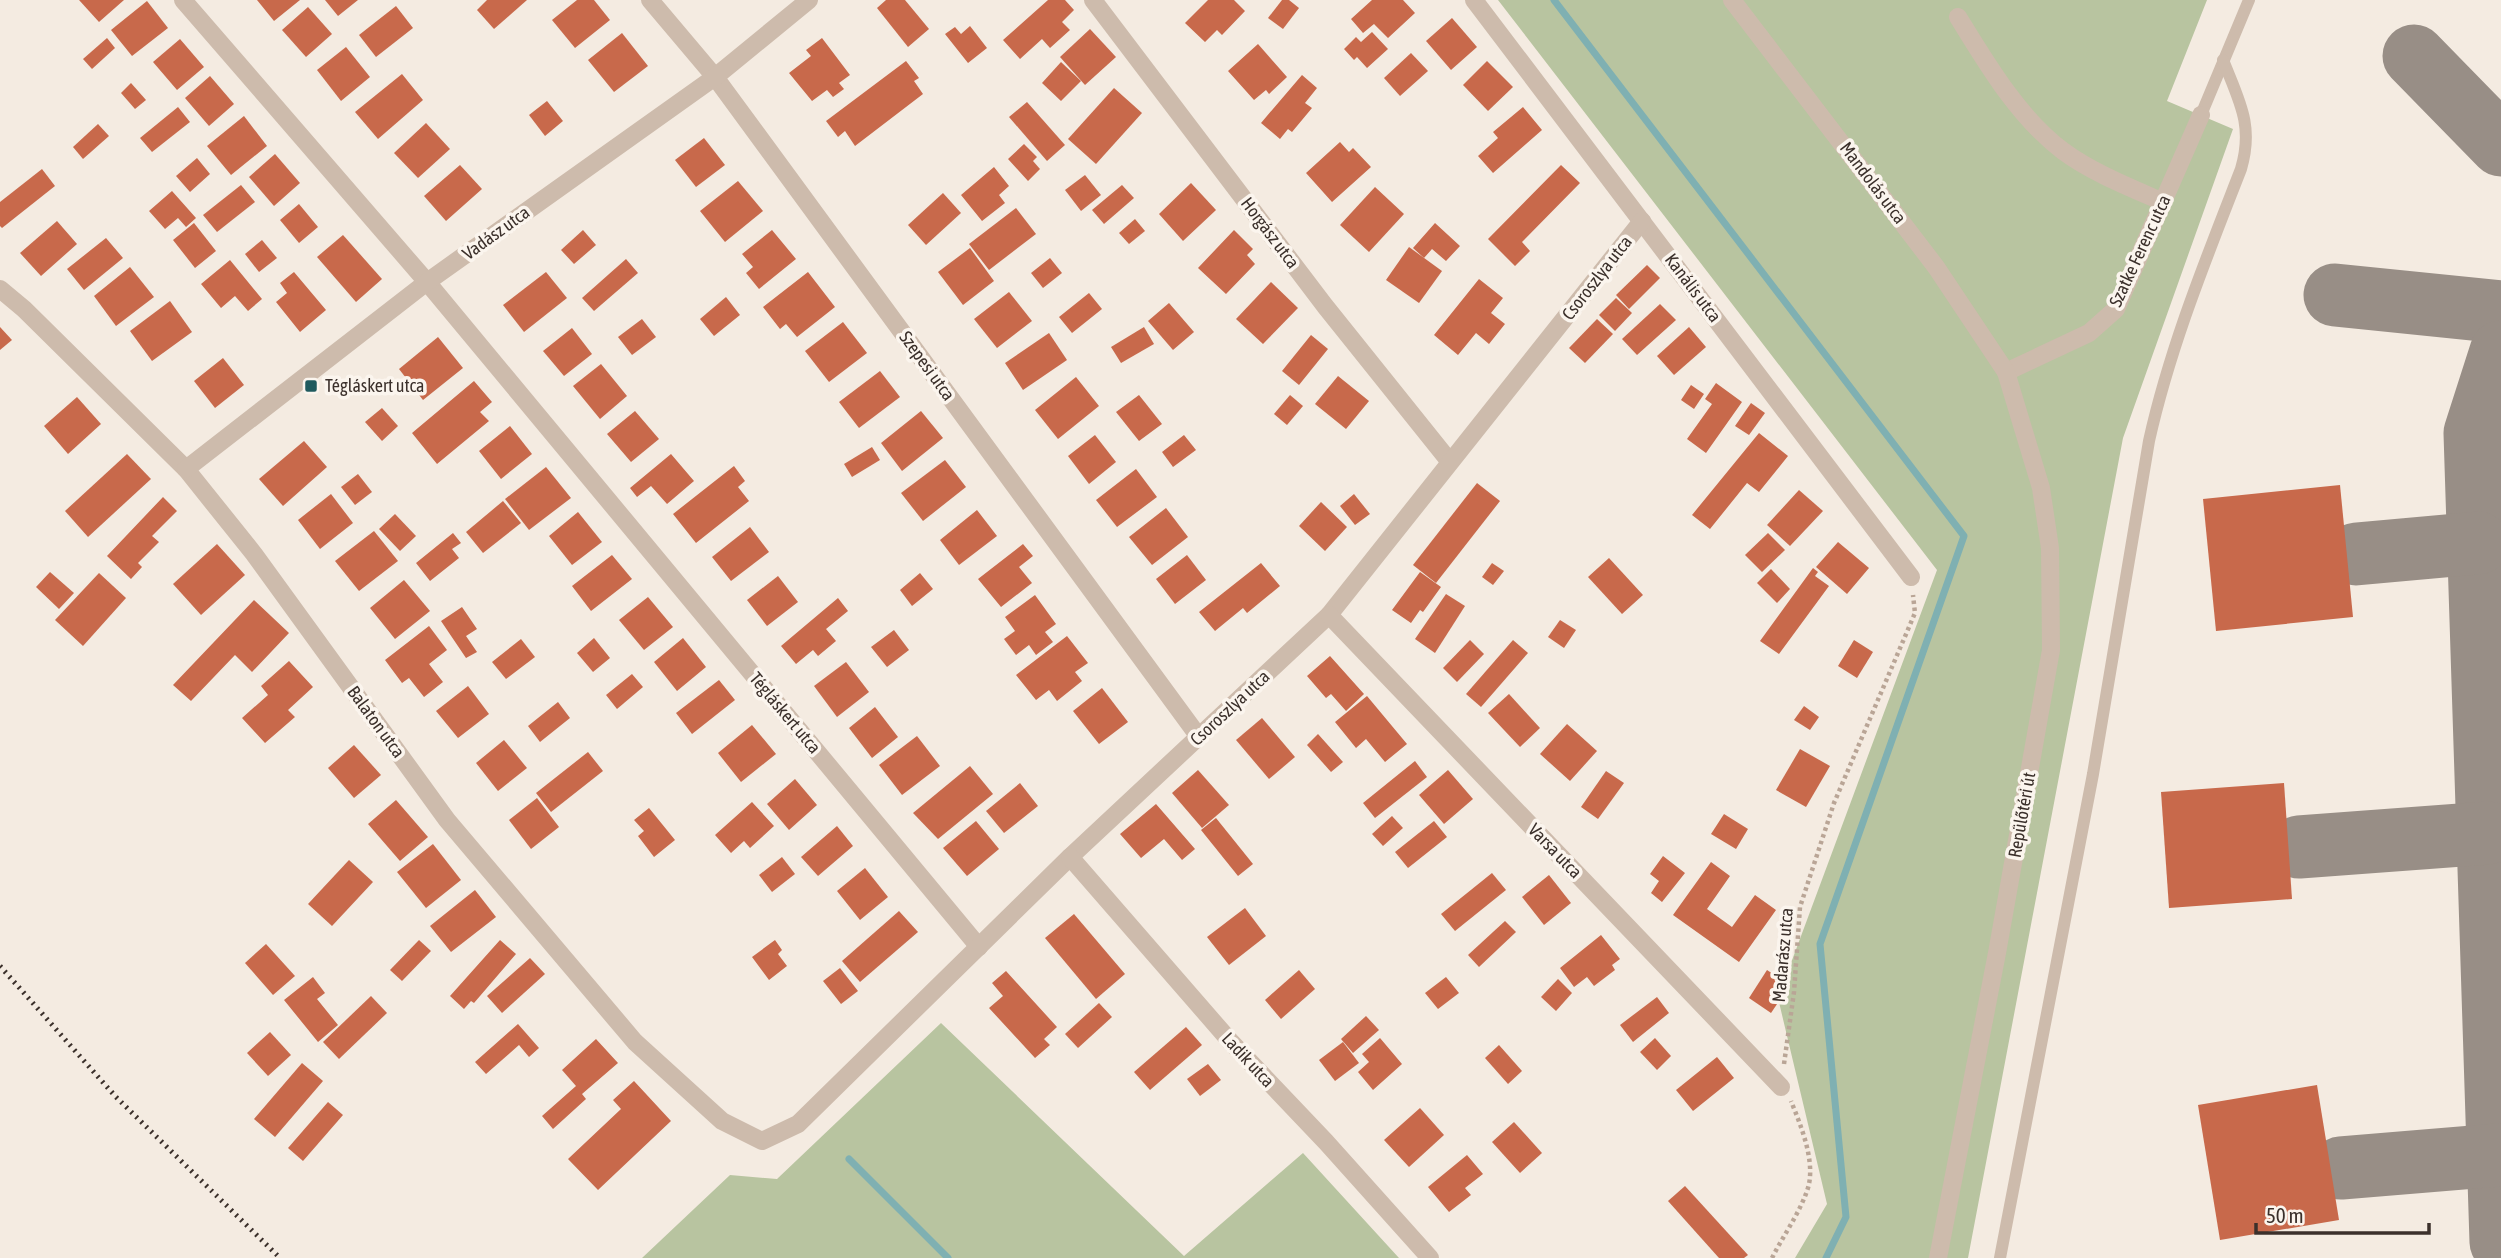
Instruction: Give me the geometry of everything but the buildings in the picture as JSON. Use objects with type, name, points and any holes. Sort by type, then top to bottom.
[{"type":"street","name":"Tégláskert utca","points":[[183,0],[427,282],[979,947]]},
{"type":"street","name":"Szepesi utca","points":[[650,0],[715,77],[1199,737]]},
{"type":"street","name":"Vadász utca","points":[[186,469],[427,282],[715,77],[809,0]]},
{"type":"street","name":"Horgász utca","points":[[1093,0],[1325,306],[1450,462]]},
{"type":"street","name":"Kanális utca","points":[[1474,0],[1911,577]]},
{"type":"street","name":"Mandolás utca","points":[[1732,0],[1936,267],[2006,372]]},
{"type":"street","points":[[1958,17],[1989,67],[2032,123],[2063,151],[2107,178],[2163,202]]},
{"type":"street","name":"Szatke Ferenc utca","points":[[2006,372],[2089,333],[2116,309],[2201,116]]},
{"type":"street","name":"Csoroszlya utca","points":[[762,1141],[798,1124],[1070,858],[1329,615],[1642,221]]},
{"type":"street","name":"Balaton utca","points":[[0,289],[24,309],[186,469],[254,554],[447,820],[635,1042],[722,1121],[762,1141]]},
{"type":"street","name":"Repülőtéri út","points":[[1938,1258],[1997,953],[2051,650],[2050,548],[2043,500],[2006,372]]},
{"type":"street","name":"Varsa utca","points":[[1329,615],[1781,1087]]},
{"type":"street","name":"Ladik utca","points":[[1070,858],[1230,1041],[1326,1142],[1430,1258]]},
{"type":"lane","points":[[2201,116],[2249,0]]},
{"type":"lane","points":[[2000,1258],[2098,748],[2149,441],[2176,340],[2247,149],[2247,127],[2223,60]]},
{"type":"path","name":"Madarász utca","points":[[1781,1087],[1794,992],[1800,907],[1834,803],[1915,613],[1911,577]]},
{"type":"path","points":[[1772,1258],[1808,1189],[1810,1167],[1791,1102],[1781,1087]]},
{"type":"green space","points":[[1498,0],[2207,0],[2167,101],[2233,129],[2123,438],[1968,1258],[1795,1258],[1827,1204],[1778,998],[1937,570]]},
{"type":"green space","points":[[941,1023],[1184,1256],[1303,1153],[1399,1258],[642,1258],[730,1175],[777,1179]]},
{"type":"waterway","points":[[1554,0],[1964,536],[1820,944],[1846,1217],[1826,1258]]},
{"type":"waterway","points":[[849,1159],[948,1258]]},
{"type":"taxiway","points":[[2414,56],[2501,145]]},
{"type":"taxiway","points":[[2335,295],[2501,312]]},
{"type":"taxiway","points":[[2501,352],[2475,433],[2501,1242]]},
{"type":"taxiway","points":[[2356,554],[2478,543]]},
{"type":"taxiway","points":[[2299,847],[2488,833]]},
{"type":"taxiway","points":[[2341,1168],[2498,1155]]},
{"type":"railway","points":[[0,966],[116,1097],[280,1258]]},
{"type":"place","name":"Tégláskert utca","points":[[311,386]]}]
